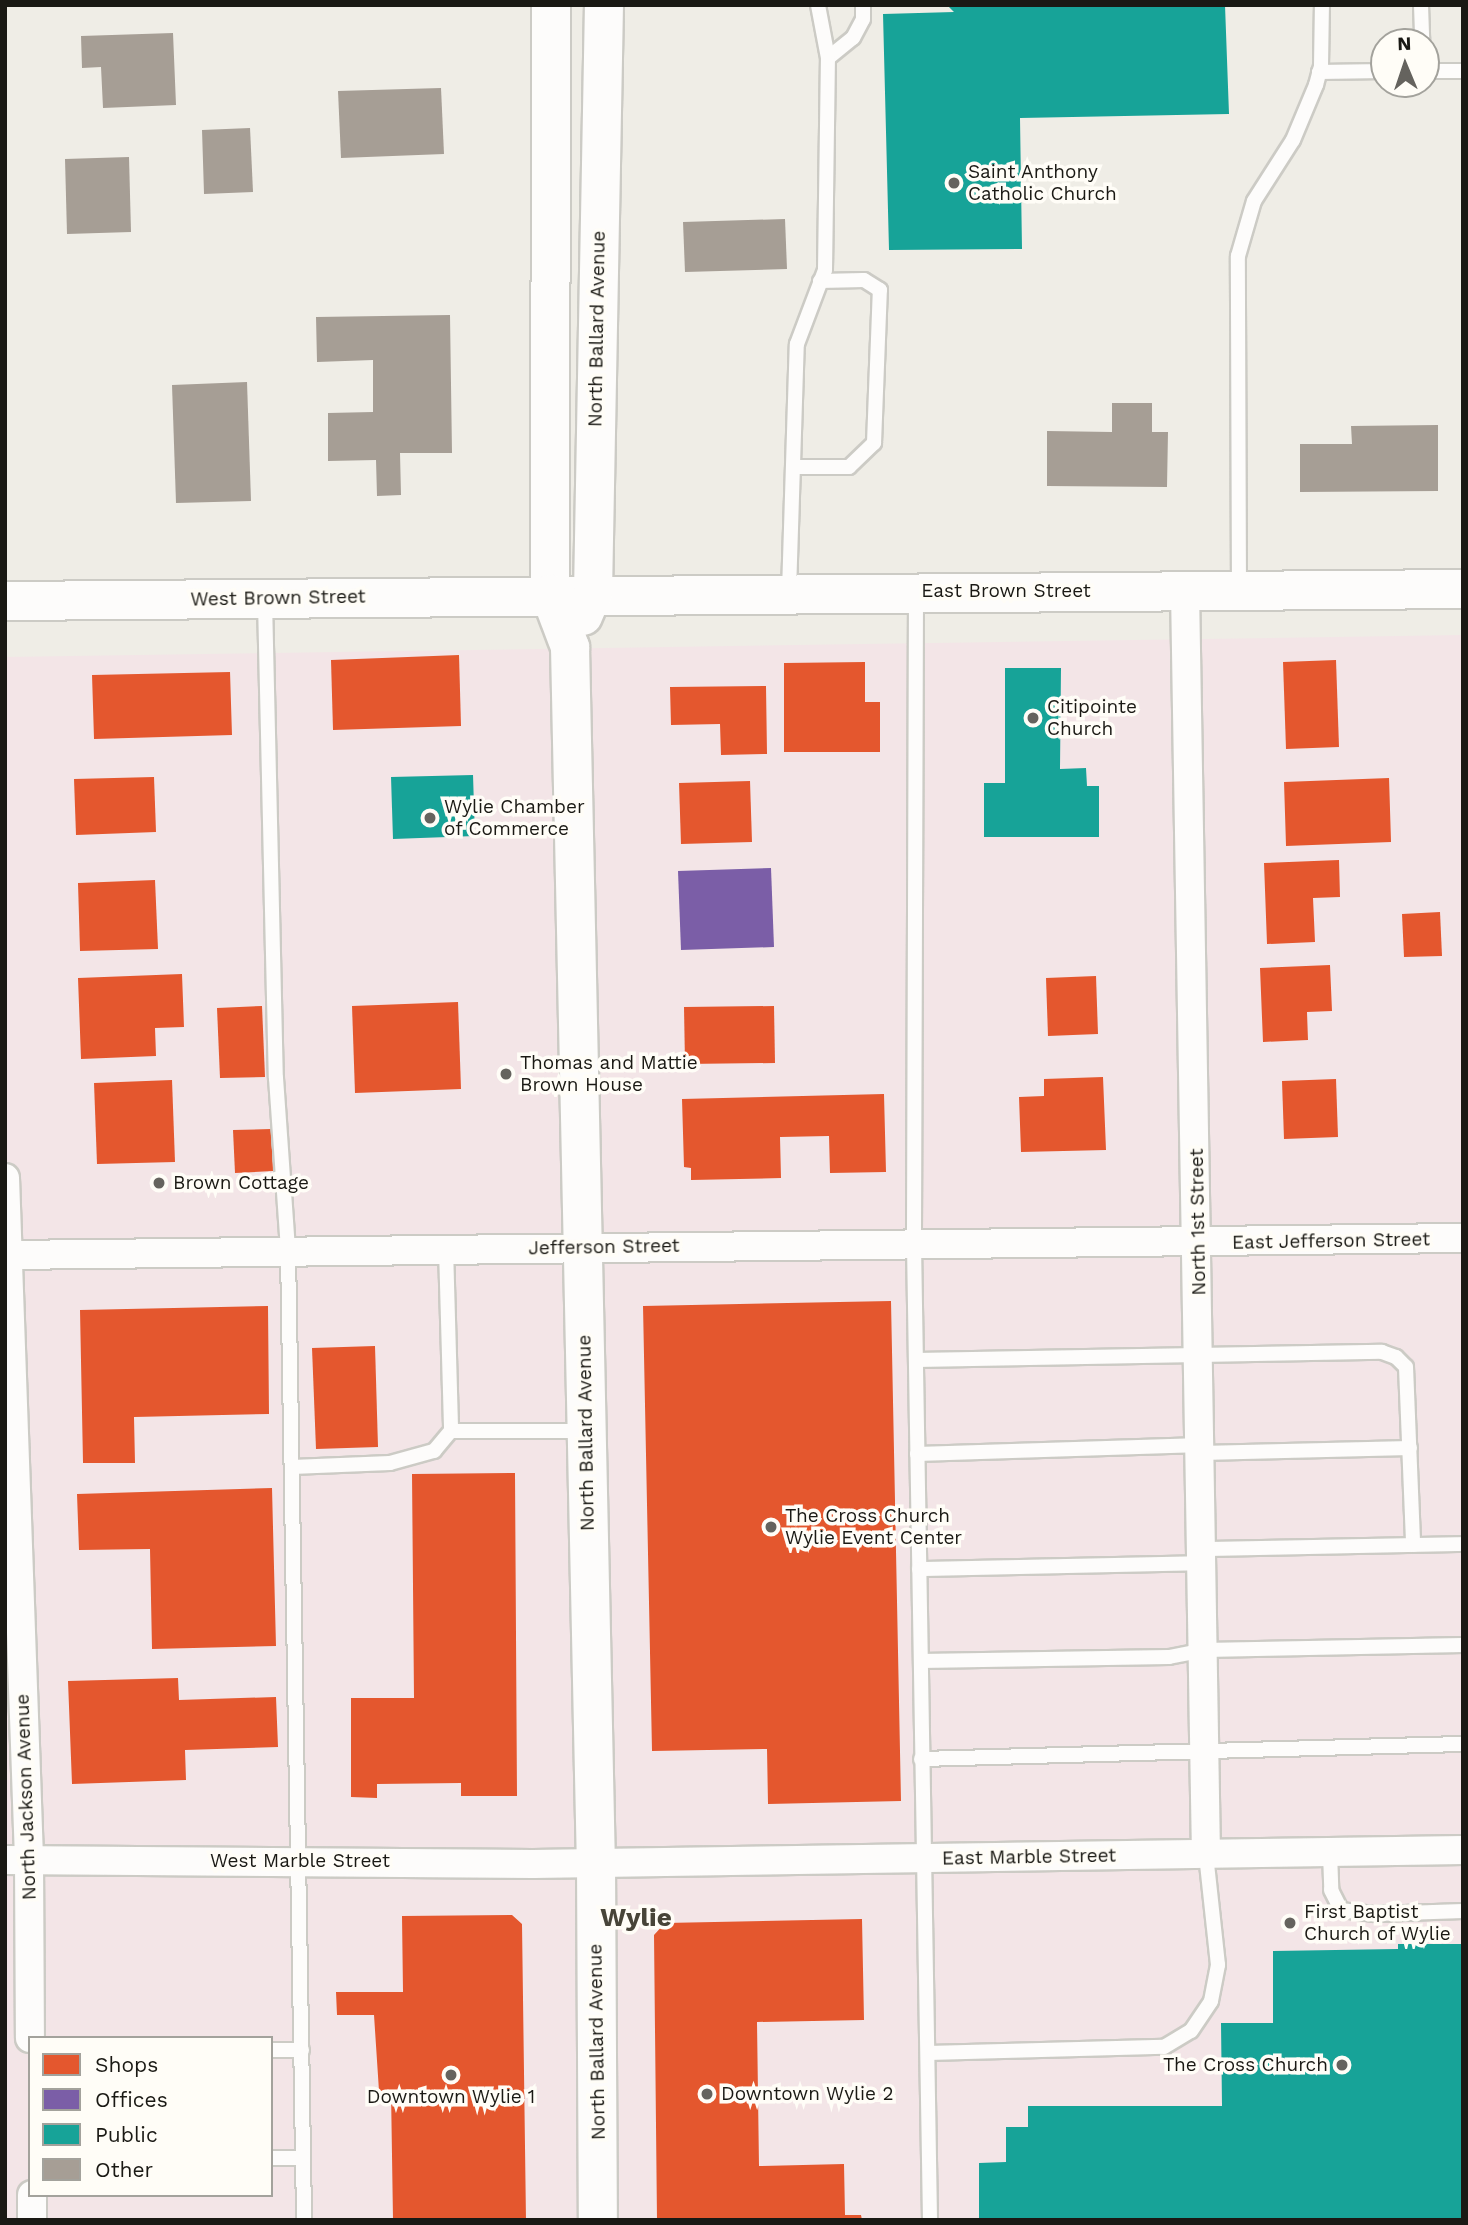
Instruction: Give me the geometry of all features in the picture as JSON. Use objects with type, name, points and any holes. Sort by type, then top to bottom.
[{"type":"main road","name":"North Ballard Avenue","points":[[551,5],[550,594],[570,647],[596,1863],[598,2220]]},
{"type":"main road","name":"North Ballard Avenue","points":[[570,647],[593,593],[604,5]]},
{"type":"main road","name":"East Brown Street","points":[[550,594],[1463,590]]},
{"type":"main road","name":"West Brown Street","points":[[5,601],[550,594]]},
{"type":"street","name":"North 1st Street","points":[[1185,590],[1201,1355],[1206,1854]]},
{"type":"street","name":"North Jackson Avenue","points":[[5,1178],[17,1860],[30,2036]]},
{"type":"street","name":"East Jefferson Street","points":[[1199,1244],[1463,1238]]},
{"type":"street","name":"Jefferson Street","points":[[8,1255],[582,1246],[1199,1244]]},
{"type":"street","name":"East Marble Street","points":[[596,1863],[1463,1850]]},
{"type":"street","name":"West Marble Street","points":[[17,1860],[596,1863]]},
{"type":"street","points":[[32,2197],[32,2220]]},
{"type":"lane","points":[[789,592],[797,344],[825,270],[828,58],[818,5]]},
{"type":"lane","points":[[828,58],[853,38],[863,19],[863,5]]},
{"type":"lane","points":[[1239,590],[1238,257],[1254,201],[1293,140],[1319,72],[1322,5]]},
{"type":"lane","points":[[1421,5],[1422,28]]},
{"type":"lane","points":[[1319,72],[1370,71]]},
{"type":"lane","points":[[1440,71],[1463,71]]},
{"type":"lane","points":[[793,467],[849,467],[874,443],[880,289],[864,280],[820,281]]},
{"type":"lane","points":[[916,591],[914,1244],[930,2220]]},
{"type":"lane","points":[[265,598],[276,1078],[288,1251],[304,2220]]},
{"type":"lane","points":[[292,1468],[390,1463],[433,1451],[451,1430],[446,1248]]},
{"type":"lane","points":[[916,1360],[1382,1352],[1396,1357],[1406,1367],[1413,1545]]},
{"type":"lane","points":[[451,1430],[586,1431]]},
{"type":"lane","points":[[917,1454],[1410,1448]]},
{"type":"lane","points":[[919,1569],[1463,1544]]},
{"type":"lane","points":[[920,1661],[1169,1657],[1204,1650],[1463,1645]]},
{"type":"lane","points":[[921,1759],[1463,1744]]},
{"type":"lane","points":[[1330,1852],[1331,1890],[1341,1909],[1375,1914],[1463,1911]]},
{"type":"lane","points":[[928,2053],[1164,2047],[1191,2031],[1211,2001],[1218,1965],[1206,1854]]},
{"type":"lane","points":[[273,2050],[302,2050]]},
{"type":"lane","points":[[273,2158],[303,2158]]},
{"type":"shaded area","points":[[1463,635],[1463,2220],[5,2220],[5,657]]},
{"type":"building: Shops","points":[[459,655],[461,726],[333,730],[331,660]]},
{"type":"building: Shops","points":[[1336,660],[1339,747],[1286,749],[1283,662]]},
{"type":"building: Shops","points":[[865,662],[865,702],[880,702],[880,752],[784,752],[784,663]]},
{"type":"building: Shops","points":[[230,672],[232,735],[94,739],[92,675]]},
{"type":"building: Shops","points":[[766,686],[767,754],[721,755],[720,724],[671,725],[670,687]]},
{"type":"building: Shops","points":[[154,777],[156,832],[76,835],[74,779]]},
{"type":"building: Shops","points":[[1389,778],[1391,842],[1286,846],[1284,782]]},
{"type":"building: Shops","points":[[750,781],[752,842],[681,844],[679,783]]},
{"type":"building: Shops","points":[[1339,860],[1340,897],[1313,898],[1315,942],[1267,944],[1264,863]]},
{"type":"building: Shops","points":[[155,880],[158,949],[80,951],[78,883]]},
{"type":"building: Shops","points":[[1440,912],[1442,956],[1404,957],[1402,914]]},
{"type":"building: Shops","points":[[1330,965],[1332,1011],[1307,1012],[1308,1040],[1263,1042],[1260,968]]},
{"type":"building: Shops","points":[[182,974],[184,1027],[155,1028],[156,1056],[81,1059],[78,978]]},
{"type":"building: Shops","points":[[1096,976],[1098,1034],[1048,1036],[1046,978]]},
{"type":"building: Shops","points":[[458,1002],[461,1089],[355,1093],[352,1006]]},
{"type":"building: Shops","points":[[262,1006],[265,1077],[220,1078],[217,1008]]},
{"type":"building: Shops","points":[[774,1006],[775,1063],[685,1064],[684,1007]]},
{"type":"building: Shops","points":[[1103,1077],[1106,1150],[1021,1152],[1019,1097],[1044,1096],[1044,1079]]},
{"type":"building: Shops","points":[[1336,1079],[1338,1137],[1284,1139],[1282,1081]]},
{"type":"building: Shops","points":[[172,1080],[175,1162],[97,1164],[94,1083]]},
{"type":"building: Shops","points":[[884,1094],[886,1172],[830,1173],[829,1136],[780,1137],[781,1178],[691,1180],[691,1168],[684,1167],[682,1099]]},
{"type":"building: Shops","points":[[271,1129],[273,1171],[235,1173],[233,1130]]},
{"type":"building: Shops","name":"The Cross Church Wylie Event Center","points":[[891,1301],[901,1801],[768,1804],[767,1749],[652,1751],[643,1306]]},
{"type":"building: Shops","points":[[268,1306],[269,1414],[134,1417],[135,1463],[83,1463],[80,1310]]},
{"type":"building: Shops","points":[[375,1346],[378,1447],[316,1449],[312,1348]]},
{"type":"building: Shops","points":[[515,1473],[517,1796],[461,1796],[461,1783],[377,1784],[377,1798],[351,1797],[351,1698],[414,1698],[412,1474]]},
{"type":"building: Shops","points":[[272,1488],[276,1646],[152,1649],[150,1549],[79,1550],[77,1494]]},
{"type":"building: Shops","points":[[178,1678],[179,1700],[276,1697],[278,1747],[185,1750],[186,1780],[72,1784],[68,1681]]},
{"type":"building: Shops","name":"Downtown Wylie 1","points":[[512,1915],[522,1924],[526,2220],[393,2220],[391,2091],[379,2091],[374,2015],[337,2015],[336,1992],[403,1992],[402,1916]]},
{"type":"building: Shops","name":"Downtown Wylie 2","points":[[862,1919],[864,2020],[757,2022],[759,2166],[844,2164],[845,2215],[861,2215],[862,2220],[657,2220],[654,1935],[665,1923]]},
{"type":"building: Offices","points":[[771,868],[774,947],[681,950],[678,871]]},
{"type":"building: Public","name":"Saint Anthony Catholic Church","points":[[947,5],[1225,5],[1229,114],[1020,118],[1022,249],[889,250],[883,14],[954,12]]},
{"type":"building: Public","name":"Citipointe Church","points":[[1005,668],[1061,668],[1060,769],[1086,768],[1087,786],[1099,786],[1099,837],[984,837],[984,783],[1005,783]]},
{"type":"building: Public","points":[[473,775],[475,836],[393,839],[391,777]]},
{"type":"building: Public","name":"The Cross Church","points":[[1398,1944],[1463,1944],[1463,2220],[979,2220],[979,2163],[1006,2162],[1006,2127],[1028,2127],[1028,2106],[1222,2106],[1221,2023],[1273,2023],[1273,1951],[1398,1949]]},
{"type":"building: Other","points":[[173,33],[176,105],[103,108],[101,67],[82,68],[81,36]]},
{"type":"building: Other","points":[[441,88],[444,154],[341,158],[338,91]]},
{"type":"building: Other","points":[[250,128],[253,192],[204,194],[202,130]]},
{"type":"building: Other","points":[[129,157],[131,232],[67,234],[65,159]]},
{"type":"building: Other","points":[[785,219],[787,269],[685,272],[683,222]]},
{"type":"building: Other","points":[[450,315],[452,453],[400,453],[401,495],[377,496],[376,460],[328,461],[328,413],[373,412],[373,360],[317,362],[316,317]]},
{"type":"building: Other","points":[[247,382],[251,501],[176,503],[172,385]]},
{"type":"building: Other","points":[[1112,403],[1152,403],[1152,432],[1168,432],[1167,487],[1047,486],[1047,431],[1112,432]]},
{"type":"building: Other","points":[[1438,425],[1438,491],[1300,492],[1300,444],[1352,444],[1351,426]]},
{"type":"place","name":"Saint Anthony Catholic Church","points":[[954,183]]},
{"type":"place","name":"Citipointe Church","points":[[1033,718]]},
{"type":"place","name":"Wylie Chamber of Commerce","points":[[430,818]]},
{"type":"place","name":"Thomas and Mattie Brown House","points":[[506,1074]]},
{"type":"place","name":"Brown Cottage","points":[[159,1183]]},
{"type":"place","name":"The Cross Church Wylie Event Center","points":[[771,1527]]},
{"type":"place","name":"First Baptist Church of Wylie","points":[[1290,1923]]},
{"type":"place","name":"The Cross Church","points":[[1342,2065]]},
{"type":"place","name":"Downtown Wylie 1","points":[[451,2075]]},
{"type":"place","name":"Downtown Wylie 2","points":[[707,2094]]},
{"type":"district","name":"Wylie","points":[[636,1918]]}]
